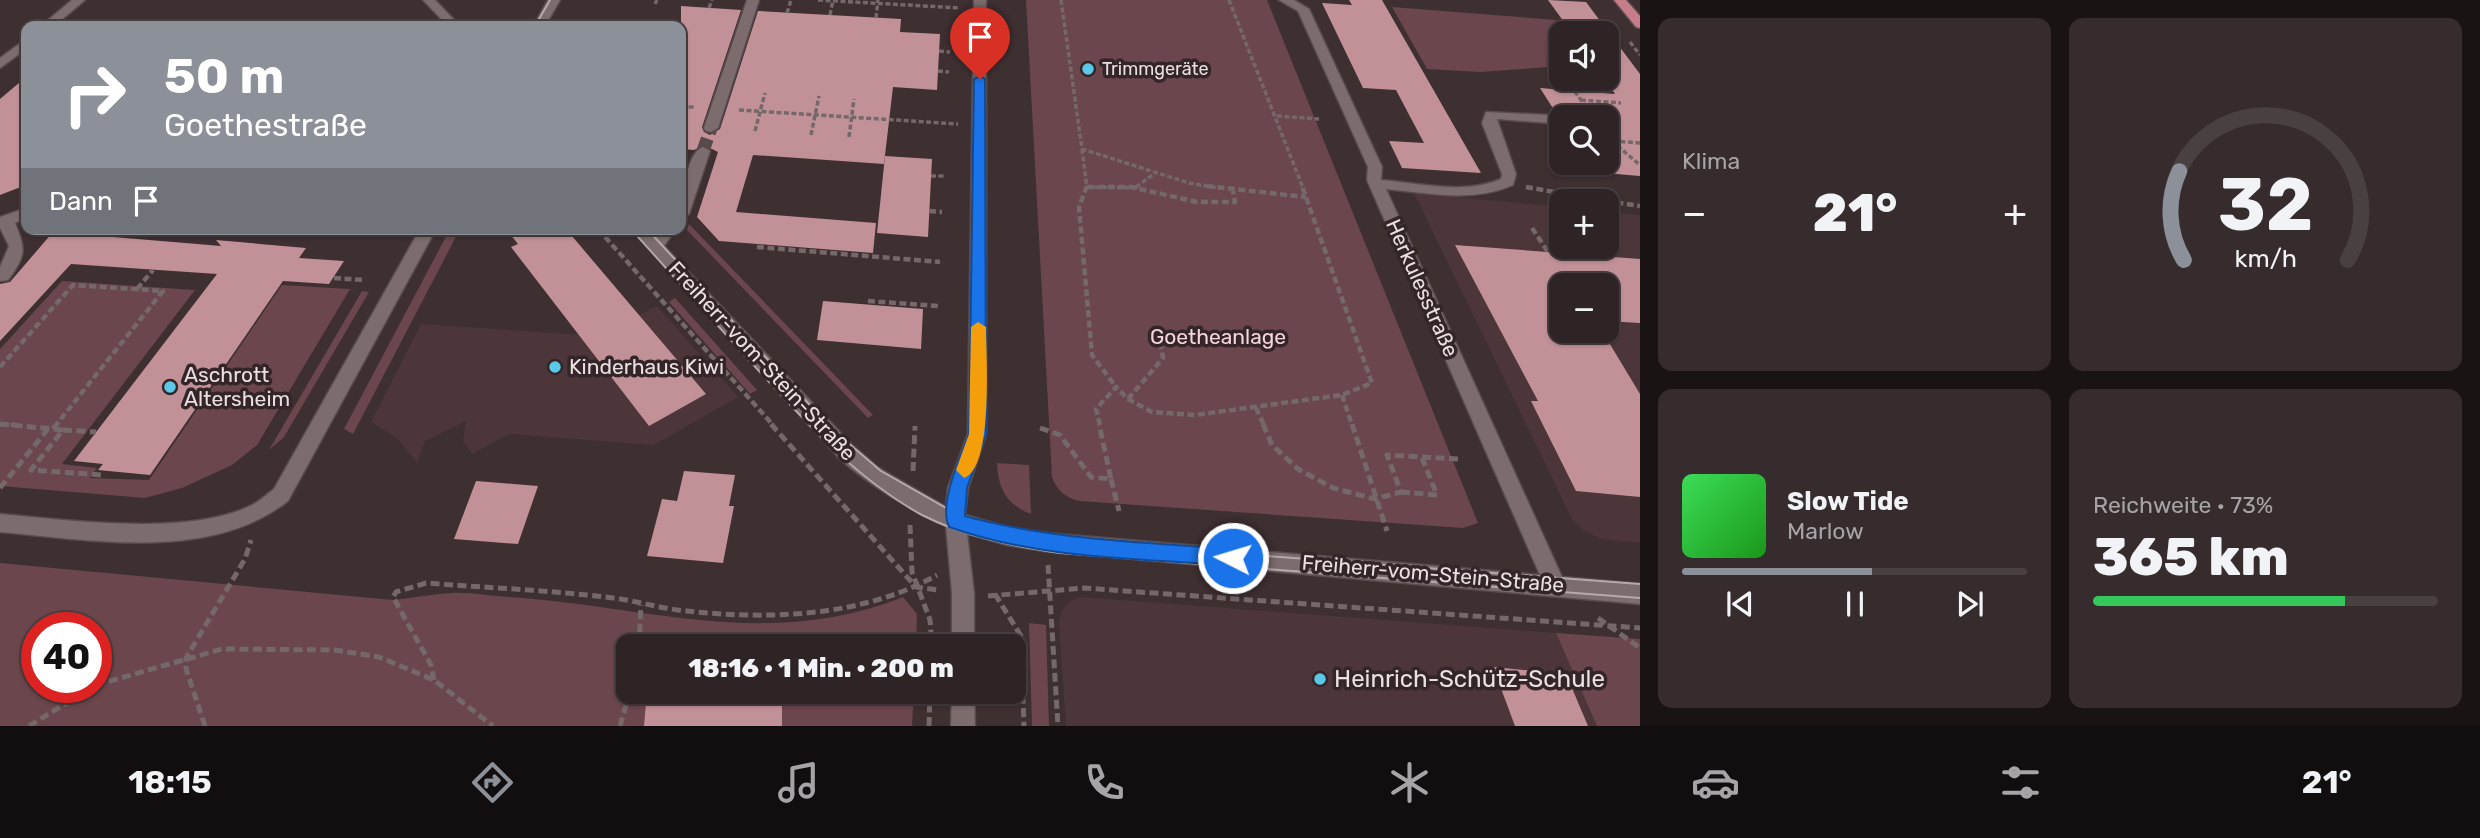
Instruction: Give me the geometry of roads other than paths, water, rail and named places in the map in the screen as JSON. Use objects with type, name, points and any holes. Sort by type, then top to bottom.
[{"type":"main road","points":[[1620,0],[1640,24]]},
{"type":"street","points":[[53,21],[79,0]]},
{"type":"street","points":[[429,0],[449,21]]},
{"type":"street","points":[[542,21],[554,0]]},
{"type":"street","points":[[711,128],[753,0]]},
{"type":"street","points":[[963,634],[960,561],[955,521],[958,488],[977,434],[980,0]]},
{"type":"street","name":"Herkulesstraße","points":[[1284,0],[1303,9],[1375,167],[1376,184],[1555,585]]},
{"type":"street","points":[[0,64],[21,47]]},
{"type":"street","points":[[1376,184],[1469,191],[1497,189],[1508,182],[1509,174],[1489,123],[1491,115],[1549,119]]},
{"type":"street","points":[[686,200],[703,151]]},
{"type":"street","points":[[2,276],[12,263],[18,246],[3,222],[21,215]]},
{"type":"street","points":[[0,523],[112,532],[215,526],[260,511],[281,495],[425,235]]},
{"type":"street","name":"Freiherr-vom-Stein-Straße","points":[[645,235],[846,452],[892,487],[955,521],[1007,536],[1045,542],[1638,591]]},
{"type":"street","points":[[655,246],[664,235]]},
{"type":"street","points":[[963,704],[963,726]]},
{"type":"tunnel","points":[[703,151],[711,128]]},
{"type":"tram line","points":[[538,21],[550,0]]},
{"type":"tram line","points":[[636,235],[815,431],[876,485],[938,523],[1007,544],[1060,553],[1640,598]]},
{"type":"tram line","points":[[653,235],[833,430],[881,471],[955,513],[1029,535],[1078,542],[1640,584]]},
{"type":"place","name":"Trimmgeräte","points":[[1088,69]]},
{"type":"place","name":"Kinderhaus Kiwi","points":[[555,367]]},
{"type":"place","name":"Aschrott Altersheim","points":[[170,387]]},
{"type":"place","name":"Heinrich-Schütz-Schule","points":[[1320,679]]},
{"type":"park label","name":"Goetheanlage","points":[[1218,337]]}]
